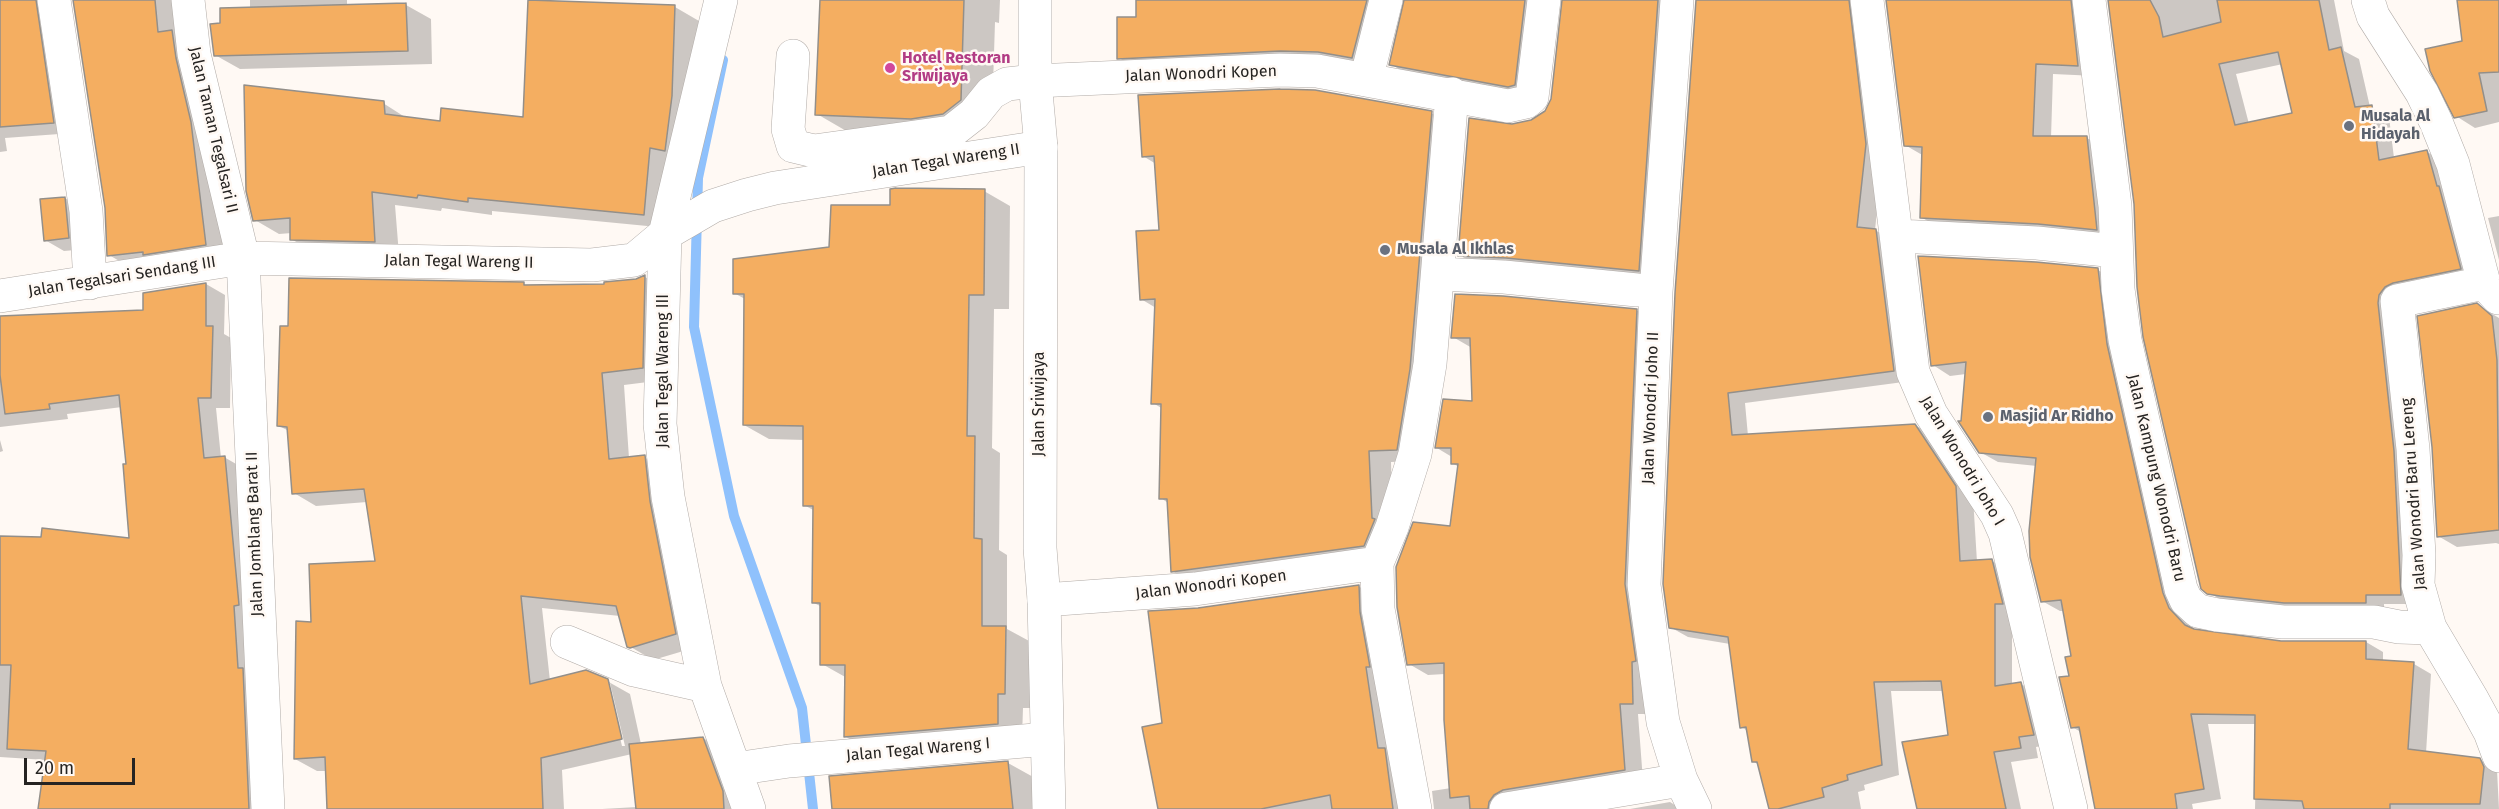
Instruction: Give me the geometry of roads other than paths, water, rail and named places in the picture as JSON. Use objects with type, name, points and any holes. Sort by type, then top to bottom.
[{"type":"street","points":[[54,0],[86,211],[90,283]]},
{"type":"street","name":"Jalan Taman Tegalsari II","points":[[188,0],[194,54],[243,258]]},
{"type":"street","name":"Jalan Tegal Wareng III","points":[[721,0],[672,230],[660,424],[668,497],[705,686],[749,809]]},
{"type":"street","name":"Jalan Sriwijaya","points":[[1035,0],[1035,81],[1041,147],[1040,548],[1044,600],[1049,809]]},
{"type":"street","points":[[1366,80],[1386,0]]},
{"type":"street","name":"Jalan Wonodri Kopen","points":[[793,56],[788,129],[793,146],[814,151],[951,132],[974,114],[991,93],[1007,84],[1035,81],[1280,70],[1317,72],[1452,94],[1508,106],[1527,102],[1533,97],[1544,0]]},
{"type":"street","name":"Jalan Wonodri Joho II","points":[[1677,0],[1656,292],[1644,585],[1663,722],[1688,795]]},
{"type":"street","name":"Jalan Wonodri Joho I","points":[[1867,0],[1898,236],[1913,372],[1931,414],[1997,515],[2006,533],[2071,809]]},
{"type":"street","name":"Jalan Kampung Wonodri Baru","points":[[2089,0],[2115,206],[2118,289],[2125,340],[2181,589],[2186,600],[2198,611],[2217,615],[2283,622],[2374,622],[2399,627],[2430,628]]},
{"type":"street","points":[[2368,0],[2373,16],[2422,93],[2441,133],[2453,164],[2492,291]]},
{"type":"street","points":[[1415,809],[1378,609],[1377,563],[1392,527],[1415,454],[1430,364],[1452,94]]},
{"type":"street","name":"Jalan Tegal Wareng II","points":[[243,258],[592,265],[634,260],[672,230],[713,206],[775,188],[1041,147]]},
{"type":"street","points":[[1898,236],[2037,243],[2116,251]]},
{"type":"street","name":"Jalan Tegalsari Sendang III","points":[[0,296],[243,258]]},
{"type":"street","name":"Jalan Jomblang Barat II","points":[[243,258],[268,809]]},
{"type":"street","points":[[1438,274],[1504,277],[1636,290]]},
{"type":"street","name":"Jalan Wonodri Baru Lereng","points":[[2492,291],[2397,302],[2413,449],[2419,555],[2418,585],[2430,628],[2490,732],[2499,756]]},
{"type":"street","name":"Jalan Wonodri Kopen","points":[[1044,600],[1195,589],[1377,563]]},
{"type":"street","points":[[567,642],[634,670],[705,686]]},
{"type":"street","name":"Jalan Tegal Wareng I","points":[[735,769],[804,760],[1047,739]]},
{"type":"street","points":[[1506,809],[1688,795]]},
{"type":"waterway","points":[[723,60],[698,178],[694,327],[734,516],[802,708],[813,809]]},
{"type":"place","name":"Hotel Restoran Sriwijaya","points":[[890,68]]},
{"type":"place","name":"Musala Al Hidayah","points":[[2349,126]]},
{"type":"place","name":"Musala Al Ikhlas","points":[[1385,250]]},
{"type":"place","name":"Masjid Ar Ridho","points":[[1988,417]]}]
